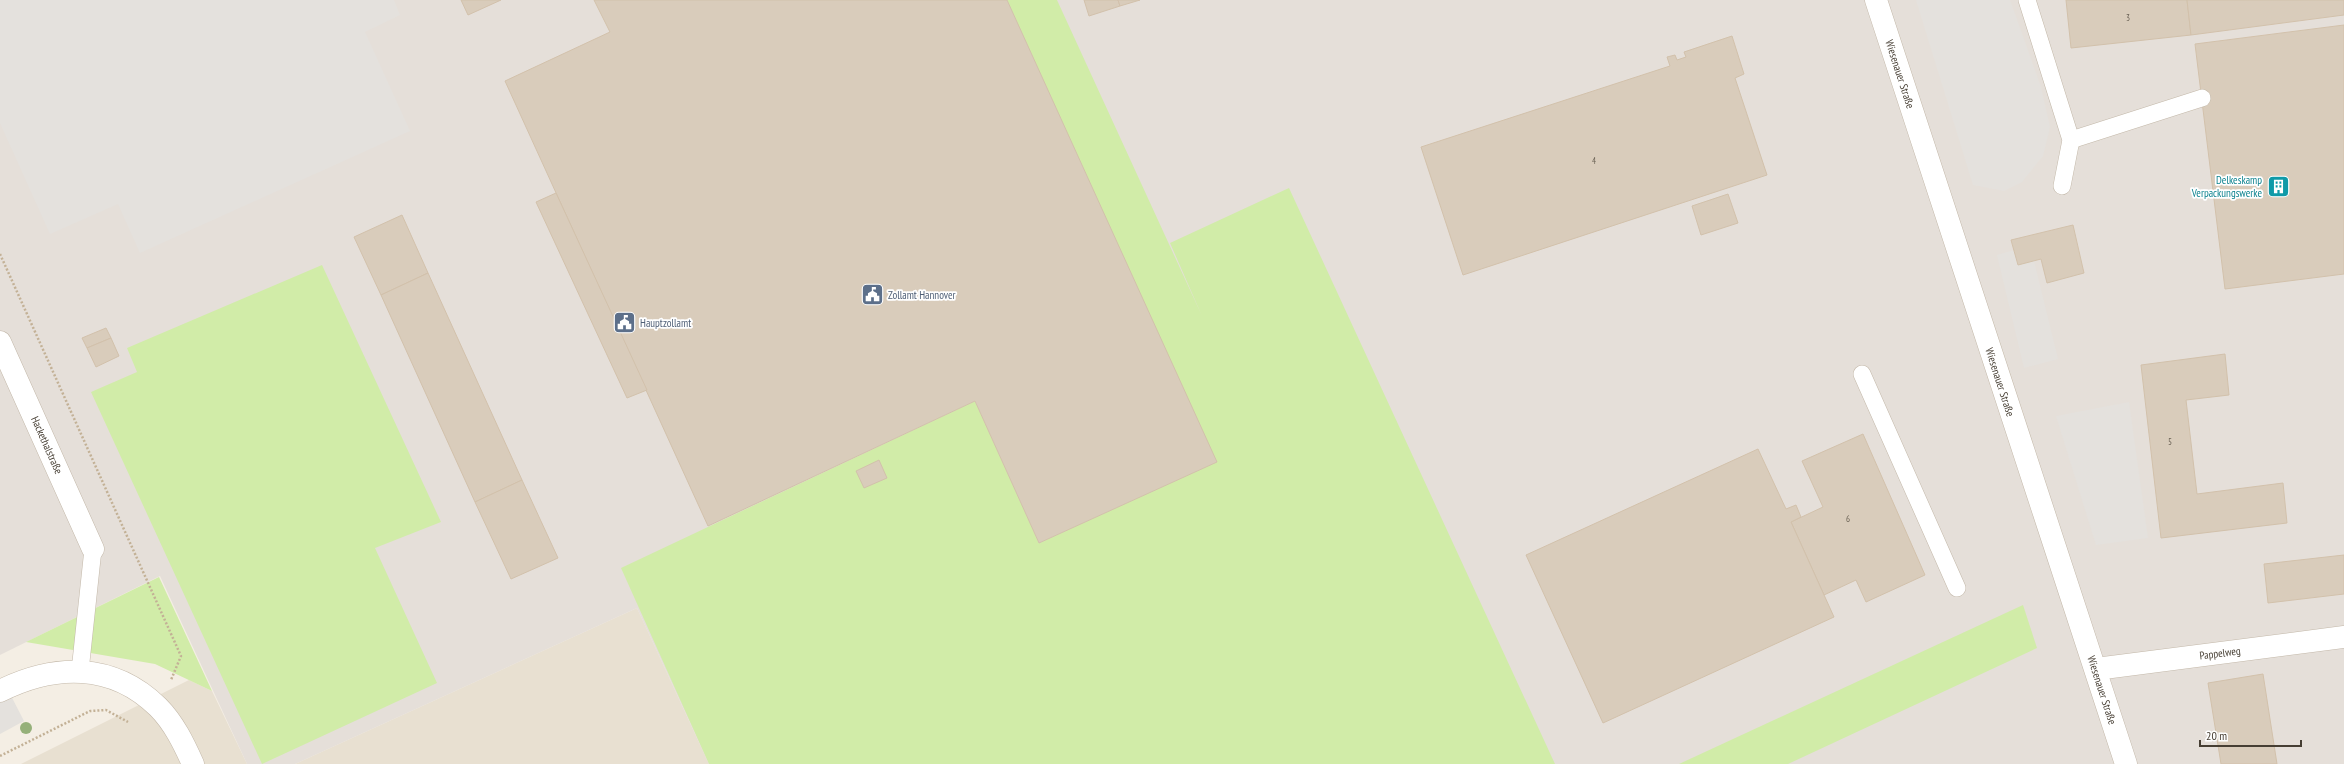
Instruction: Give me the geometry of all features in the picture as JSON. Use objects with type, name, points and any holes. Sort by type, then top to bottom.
[{"type":"street","name":"Wiesenauer Straße","points":[[1876,0],[2126,764]]},
{"type":"street","name":"Hackethalstraße","points":[[0,342],[94,549]]},
{"type":"street","name":"Pappelweg","points":[[2096,669],[2344,637]]},
{"type":"street","points":[[0,691],[32,678],[80,671],[105,676],[131,685],[159,708],[180,737],[193,764]]},
{"type":"lane","points":[[2027,0],[2072,140],[2062,186]]},
{"type":"lane","points":[[2072,140],[2202,98]]},
{"type":"lane","points":[[1862,374],[1958,588]]},
{"type":"lane","points":[[80,671],[94,549]]},
{"type":"path","points":[[0,254],[181,656],[159,708],[138,728],[106,710],[90,711],[0,756]]},
{"type":"shaded area","points":[[0,0],[2344,0],[2344,764],[709,764],[637,608],[295,764],[247,764],[160,576],[0,655]]},
{"type":"shaded area","points":[[0,0],[394,0],[400,15],[365,32],[410,131],[140,253],[118,204],[50,234],[0,123]]},
{"type":"shaded area","points":[[1916,0],[2010,0],[2041,87],[2050,127],[2043,156],[2022,182],[2004,191],[1973,185]]},
{"type":"shaded area","points":[[2014,250],[2018,265],[2034,261],[2058,359],[2024,368],[1997,255]]},
{"type":"shaded area","points":[[2129,402],[2148,538],[2096,545],[2056,416]]},
{"type":"shaded area","points":[[637,608],[709,764],[295,764]]},
{"type":"shaded area","points":[[189,680],[212,691],[247,764],[21,764]]},
{"type":"shaded area","points":[[7,688],[24,721],[0,734],[0,691]]},
{"type":"green space","points":[[1007,0],[1057,0],[1202,316],[1170,243],[1289,188],[1555,764],[709,764],[621,568],[975,401],[1039,543],[1216,462]]},
{"type":"green space","points":[[322,265],[441,522],[375,548],[437,683],[262,764],[91,392],[137,372],[127,348]]},
{"type":"green space","points":[[159,577],[212,691],[155,664],[26,642]]},
{"type":"green space","points":[[2023,605],[2037,648],[1788,764],[1679,764]]},
{"type":"building","points":[[461,0],[501,0],[468,15]]},
{"type":"building","name":"Zollamt Hannover","points":[[594,0],[1007,0],[1217,462],[1039,543],[975,401],[708,526],[505,81],[610,32]]},
{"type":"building","points":[[1084,0],[1118,0],[1120,6],[1089,16]]},
{"type":"building","points":[[1118,0],[1140,0],[1120,6]]},
{"type":"building","points":[[2066,0],[2187,0],[2191,35],[2071,48]]},
{"type":"building","points":[[2187,0],[2344,0],[2344,15],[2191,35]]},
{"type":"building","name":"Delkeskamp Verpackungswerke","points":[[2344,25],[2344,274],[2225,289],[2195,44]]},
{"type":"building","points":[[1732,36],[1744,74],[1735,78],[1767,175],[1463,275],[1421,147],[1670,66],[1667,57],[1675,55],[1677,60],[1686,57],[1684,52]]},
{"type":"building","points":[[556,193],[647,390],[627,398],[536,202]]},
{"type":"building","points":[[1728,194],[1738,223],[1701,235],[1692,206]]},
{"type":"building","points":[[402,215],[428,273],[381,295],[354,237]]},
{"type":"building","points":[[2073,225],[2084,273],[2047,283],[2041,259],[2018,265],[2011,240]]},
{"type":"building","points":[[428,273],[522,480],[475,502],[381,295]]},
{"type":"building","points":[[106,328],[111,338],[87,348],[82,338]]},
{"type":"building","points":[[111,338],[119,356],[96,367],[87,348]]},
{"type":"building","points":[[2225,354],[2229,395],[2186,400],[2197,494],[2283,483],[2287,523],[2161,538],[2141,365]]},
{"type":"building","points":[[1863,434],[1925,575],[1866,602],[1856,580],[1824,595],[1791,522],[1823,507],[1802,461]]},
{"type":"building","points":[[1758,449],[1786,509],[1796,505],[1801,517],[1791,522],[1834,617],[1603,723],[1526,555]]},
{"type":"building","points":[[879,460],[887,478],[864,488],[856,471]]},
{"type":"building","points":[[522,480],[558,558],[511,579],[475,502]]},
{"type":"building","points":[[2344,555],[2344,594],[2268,603],[2264,564]]},
{"type":"building","points":[[2263,674],[2277,764],[2221,764],[2208,683]]},
{"type":"place","name":"Delkeskamp Verpackungswerke","points":[[2278,186]]},
{"type":"place","name":"Zollamt Hannover","points":[[872,295]]},
{"type":"place","name":"Hauptzollamt","points":[[625,323]]}]
